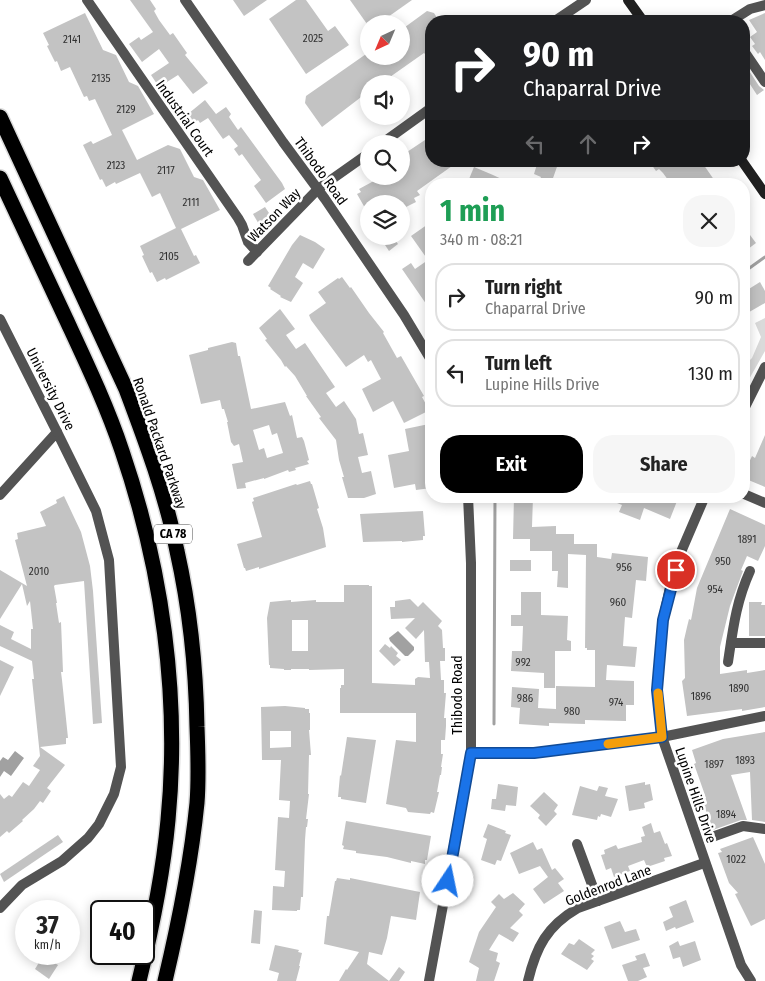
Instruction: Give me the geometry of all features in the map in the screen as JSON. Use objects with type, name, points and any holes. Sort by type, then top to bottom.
[{"type":"highway","name":"Ronald Packard Parkway","points":[[0,118],[126,389],[142,429],[162,491],[177,550],[189,613],[196,696],[197,801],[186,884],[165,981]]},
{"type":"highway","name":"CA 78","points":[[0,178],[107,409],[138,499],[150,545],[158,590],[166,650],[172,754],[168,820],[157,901],[138,981]]},
{"type":"main road","points":[[628,0],[639,15]]},
{"type":"main road","points":[[746,167],[765,194]]},
{"type":"street","name":"Industrial Court","points":[[87,0],[242,225],[248,242],[257,252]]},
{"type":"street","name":"Thibodo Road","points":[[185,0],[283,142],[318,189],[404,315],[425,350]]},
{"type":"street","points":[[564,15],[586,0]]},
{"type":"street","points":[[740,15],[750,9],[765,5]]},
{"type":"street","points":[[750,60],[765,82]]},
{"type":"street","points":[[394,135],[425,112]]},
{"type":"street","name":"Watson Way","points":[[248,261],[318,189],[360,159]]},
{"type":"street","name":"University Drive","points":[[0,319],[96,511],[109,560],[121,767],[114,794],[99,824],[88,838],[62,861],[22,885],[0,908]]},
{"type":"street","points":[[750,397],[765,367]]},
{"type":"street","points":[[0,495],[57,432]]},
{"type":"street","points":[[750,497],[765,503]]},
{"type":"street","name":"Thibodo Road","points":[[429,981],[471,753],[471,563],[468,503]]},
{"type":"street","name":"Lupine Hills Drive","points":[[702,503],[681,552],[670,587],[663,620],[657,690],[662,737],[704,863],[741,964],[751,981]]},
{"type":"street","points":[[728,662],[732,627],[742,588],[750,571]]},
{"type":"street","points":[[731,642],[765,642]]},
{"type":"street","points":[[471,753],[534,753],[662,737],[765,716]]},
{"type":"street","points":[[712,837],[743,826],[765,830]]},
{"type":"street","points":[[577,844],[598,901]]},
{"type":"street","name":"Goldenrod Lane","points":[[528,981],[533,960],[550,930],[564,916],[578,908],[704,863]]},
{"type":"shaded area","points":[[765,318],[765,351],[750,377],[750,360],[761,337],[755,323]]},
{"type":"shaded area","points":[[398,631],[414,647],[414,650],[408,656],[405,656],[390,641],[389,638]]},
{"type":"shaded area","points":[[15,751],[24,758],[11,776],[4,771],[0,777],[0,761],[3,757],[8,760]]},
{"type":"building","points":[[130,0],[150,0],[156,9],[154,11],[159,20],[170,35],[173,33],[187,53],[185,55],[208,83],[193,94],[178,75],[159,87],[151,75],[169,63],[159,49],[142,62],[129,44],[139,37],[141,40],[153,32]]},
{"type":"building","points":[[233,0],[267,0],[244,16]]},
{"type":"building","points":[[296,0],[306,0],[328,31],[335,26],[349,45],[306,74],[269,19]]},
{"type":"building","points":[[350,0],[412,0],[391,15],[361,15]]},
{"type":"building","points":[[427,11],[435,15],[425,15],[424,53],[410,63],[410,23]]},
{"type":"building","points":[[85,13],[103,50],[116,55],[129,82],[138,86],[154,114],[122,130],[137,160],[168,145],[180,149],[194,177],[203,180],[220,210],[181,229],[194,256],[196,255],[200,263],[166,280],[165,278],[157,282],[152,272],[150,273],[142,256],[144,255],[140,246],[176,228],[160,193],[152,197],[140,173],[106,187],[102,179],[100,180],[83,145],[91,141],[93,144],[112,135],[95,99],[89,101],[87,96],[84,97],[70,67],[61,71],[47,46],[49,45],[43,33]]},
{"type":"building","points":[[765,13],[765,60],[760,52],[758,54],[752,46],[755,44],[750,37],[757,32],[750,20]]},
{"type":"building","points":[[360,58],[360,65],[407,65],[393,75],[360,75],[360,98],[322,127],[305,103],[306,96]]},
{"type":"building","points":[[750,72],[764,90],[757,95],[750,84]]},
{"type":"building","points":[[205,100],[216,114],[226,107],[231,114],[229,117],[238,130],[241,127],[282,183],[285,189],[266,203],[254,186],[261,180],[242,154],[239,156],[234,149],[238,146],[229,135],[223,139],[208,118],[200,123],[198,120],[190,126],[183,118]]},
{"type":"building","points":[[425,140],[425,167],[451,167],[435,178],[425,178],[425,185],[417,191],[420,195],[414,198],[416,202],[410,205],[410,195],[360,195],[360,199],[357,194],[361,192],[359,189],[366,185],[410,185],[410,150]]},
{"type":"building","points":[[474,167],[499,178],[469,178]]},
{"type":"building","points":[[536,167],[557,167],[553,178],[541,178],[534,174]]},
{"type":"building","points":[[653,167],[705,167],[713,178],[667,178],[659,169],[656,171]]},
{"type":"building","points":[[265,207],[273,219],[260,226],[253,214]]},
{"type":"building","points":[[425,226],[425,256],[411,236]]},
{"type":"building","points":[[300,235],[325,249],[313,269],[303,263],[295,277],[303,283],[291,302],[280,297],[268,286]]},
{"type":"building","points":[[750,235],[756,243],[750,248]]},
{"type":"building","points":[[385,245],[397,245],[389,251]]},
{"type":"building","points":[[425,262],[425,302],[402,269],[411,263],[415,269]]},
{"type":"building","points":[[342,277],[351,287],[384,332],[397,358],[401,356],[424,396],[422,397],[425,402],[425,412],[404,423],[393,401],[373,412],[362,389],[381,379],[371,360],[368,362],[364,355],[346,367],[311,320],[309,315],[326,303],[318,292]]},
{"type":"building","points":[[760,282],[765,291],[765,303],[750,312],[750,288]]},
{"type":"building","points":[[280,309],[295,329],[286,335],[296,349],[305,343],[335,387],[326,393],[336,407],[344,401],[356,419],[359,434],[363,433],[368,455],[358,457],[362,473],[371,471],[376,494],[364,498],[348,498],[342,477],[344,477],[336,440],[319,418],[321,417],[295,376],[285,367],[265,340],[267,339],[259,328]]},
{"type":"building","points":[[232,342],[236,343],[251,409],[285,402],[290,416],[292,415],[297,438],[302,437],[304,441],[309,464],[295,468],[296,470],[289,472],[288,470],[264,479],[245,483],[246,488],[237,489],[232,464],[243,462],[239,444],[234,446],[231,442],[228,422],[220,400],[201,404],[189,355],[208,350],[208,348]],"holes":[[[269,425],[272,435],[277,433],[283,453],[267,458],[264,448],[259,450],[253,430]]]},
{"type":"building","points":[[425,425],[425,489],[416,490],[415,484],[394,488],[388,455],[409,451],[405,429]]},
{"type":"building","points":[[765,435],[765,487],[750,481],[750,460],[752,456],[755,458]]},
{"type":"building","points":[[310,481],[319,508],[317,509],[326,547],[259,569],[259,567],[246,571],[237,544],[262,537],[252,502],[254,501],[253,498]]},
{"type":"building","points":[[64,496],[81,532],[90,566],[102,723],[93,724],[84,581],[55,585],[59,623],[61,622],[63,672],[61,672],[68,738],[66,738],[66,744],[40,747],[65,765],[47,788],[51,791],[43,803],[40,801],[23,821],[9,833],[7,831],[0,837],[0,794],[4,799],[9,795],[12,797],[23,782],[29,786],[40,770],[33,766],[40,756],[32,679],[34,679],[32,661],[0,646],[0,625],[14,632],[11,639],[31,649],[31,629],[33,629],[30,601],[27,606],[22,584],[0,619],[0,570],[27,586],[15,540],[18,539],[17,533],[46,526],[40,512],[57,503],[56,500]]},
{"type":"building","points":[[514,503],[533,503],[532,527],[556,526],[556,534],[574,534],[574,544],[597,544],[597,557],[611,559],[612,553],[648,557],[646,581],[636,580],[632,618],[625,617],[623,646],[637,647],[635,667],[607,665],[606,680],[634,681],[634,705],[626,705],[626,721],[585,720],[585,724],[549,723],[549,726],[519,724],[520,708],[511,707],[512,687],[539,689],[538,708],[556,709],[556,686],[595,687],[595,650],[587,650],[585,648],[586,555],[568,554],[568,588],[557,587],[558,571],[552,571],[552,551],[530,551],[530,539],[513,539]]},
{"type":"building","points":[[617,503],[676,503],[670,519],[644,508],[640,520],[619,512],[622,505]]},
{"type":"building","points":[[730,509],[765,525],[765,546],[758,561],[747,556],[741,570],[743,571],[730,606],[720,647],[720,674],[747,670],[747,673],[765,670],[765,707],[687,716],[682,681],[685,678],[684,640],[689,619],[691,620],[697,588]]},
{"type":"building","points":[[423,511],[425,536],[423,536],[423,540],[363,542],[360,514]]},
{"type":"building","points":[[510,560],[531,560],[531,571],[510,571]]},
{"type":"building","points":[[344,585],[372,586],[372,683],[415,685],[415,679],[418,677],[430,678],[429,662],[425,662],[424,630],[416,639],[405,628],[415,618],[391,619],[390,607],[395,607],[395,601],[410,599],[418,607],[423,602],[442,621],[438,626],[442,630],[443,648],[445,648],[445,661],[440,661],[441,680],[444,680],[444,693],[446,693],[444,718],[446,718],[446,726],[445,740],[441,740],[442,767],[434,813],[408,812],[406,808],[386,804],[396,740],[416,742],[416,713],[340,713],[340,688],[341,685],[344,685],[344,669],[284,670],[270,668],[267,618],[270,602],[316,600],[316,602],[344,602]],"holes":[[[292,620],[308,620],[308,651],[292,651]]]},
{"type":"building","points":[[521,592],[541,592],[541,615],[568,616],[567,640],[571,641],[571,651],[555,651],[555,688],[544,688],[544,673],[511,671],[512,651],[522,651],[523,626],[511,626],[511,615],[521,615]]},
{"type":"building","points":[[749,602],[762,602],[761,605],[765,605],[765,636],[749,636]]},
{"type":"building","points":[[385,644],[390,648],[391,646],[398,653],[396,656],[401,660],[394,666],[379,651]]},
{"type":"building","points":[[0,660],[14,667],[0,696]]},
{"type":"building","points":[[285,706],[305,708],[309,709],[310,713],[311,755],[309,755],[309,794],[306,819],[308,819],[305,840],[303,897],[301,897],[300,910],[297,911],[272,910],[273,886],[284,887],[285,871],[275,870],[278,817],[289,818],[290,801],[279,800],[281,760],[262,760],[261,707]],"holes":[[[270,731],[291,731],[291,747],[270,748]]]},
{"type":"building","points":[[765,732],[765,822],[752,820],[750,772],[731,775],[747,820],[741,820],[713,830],[702,800],[706,798],[694,764],[696,763],[692,750],[723,739]]},
{"type":"building","points":[[347,737],[376,740],[366,803],[338,797]]},
{"type":"building","points":[[645,782],[645,785],[650,784],[653,800],[644,803],[645,808],[629,811],[625,786]]},
{"type":"building","points":[[498,784],[518,787],[516,806],[506,805],[505,811],[491,809],[492,799],[496,799]]},
{"type":"building","points":[[580,786],[597,791],[599,786],[608,788],[605,796],[618,799],[611,817],[601,814],[597,820],[572,815]]},
{"type":"building","points":[[544,792],[558,805],[554,811],[557,814],[546,826],[538,818],[540,815],[530,806]]},
{"type":"building","points":[[346,821],[431,836],[425,864],[356,853],[356,851],[343,849]]},
{"type":"building","points":[[651,823],[654,833],[660,831],[672,856],[664,858],[665,861],[647,867],[644,860],[628,866],[630,871],[614,877],[611,868],[606,870],[601,855],[605,854],[604,850],[616,845],[618,849],[642,842],[641,837],[645,836],[642,827]]},
{"type":"building","points":[[488,824],[511,835],[501,861],[497,860],[495,865],[481,860],[487,839],[483,837]]},
{"type":"building","points":[[58,835],[63,842],[4,882],[0,874]]},
{"type":"building","points":[[753,837],[765,864],[765,919],[751,926],[735,894],[738,893],[729,883],[718,853],[722,852],[720,849]]},
{"type":"building","points":[[533,842],[537,850],[542,848],[552,870],[555,868],[564,879],[558,883],[564,891],[544,904],[533,889],[548,877],[540,866],[519,874],[510,853]]},
{"type":"building","points":[[337,878],[350,880],[350,878],[420,892],[416,920],[391,916],[382,955],[369,952],[367,964],[389,981],[339,981],[359,952],[324,944],[327,916],[329,916]]},
{"type":"building","points":[[513,893],[525,904],[519,911],[523,915],[510,928],[519,933],[513,942],[499,934],[489,950],[498,953],[496,961],[500,963],[494,981],[476,981],[479,968],[469,962],[479,932],[496,907],[491,902],[499,894],[504,899]]},
{"type":"building","points":[[686,900],[694,922],[666,931],[663,922],[673,917],[669,907]]},
{"type":"building","points":[[254,910],[262,911],[260,944],[251,943]]},
{"type":"building","points":[[620,921],[625,932],[636,929],[640,940],[612,949],[604,927]]},
{"type":"building","points":[[579,939],[595,950],[591,954],[594,956],[591,959],[594,961],[587,970],[561,954],[569,943],[574,945]]},
{"type":"building","points":[[678,941],[680,946],[695,941],[701,960],[683,967],[680,957],[673,959],[669,946]]},
{"type":"building","points":[[275,945],[299,950],[298,952],[302,953],[296,981],[277,981],[279,973],[269,970]]},
{"type":"building","points":[[645,953],[650,966],[643,968],[647,977],[638,981],[628,981],[622,965],[637,960],[635,956]]},
{"type":"building","points":[[37,965],[58,965],[49,979],[35,969]]},
{"type":"building","points":[[399,967],[405,972],[399,981],[389,981]]},
{"type":"waterway","points":[[750,268],[765,257]]},
{"type":"waterway","points":[[494,724],[495,503]]},
{"type":"slow traffic","points":[[608,744],[662,737],[658,693]]},
{"type":"route","points":[[448,881],[471,753],[534,753],[662,737],[657,690],[663,620],[670,587],[676,570]]}]
